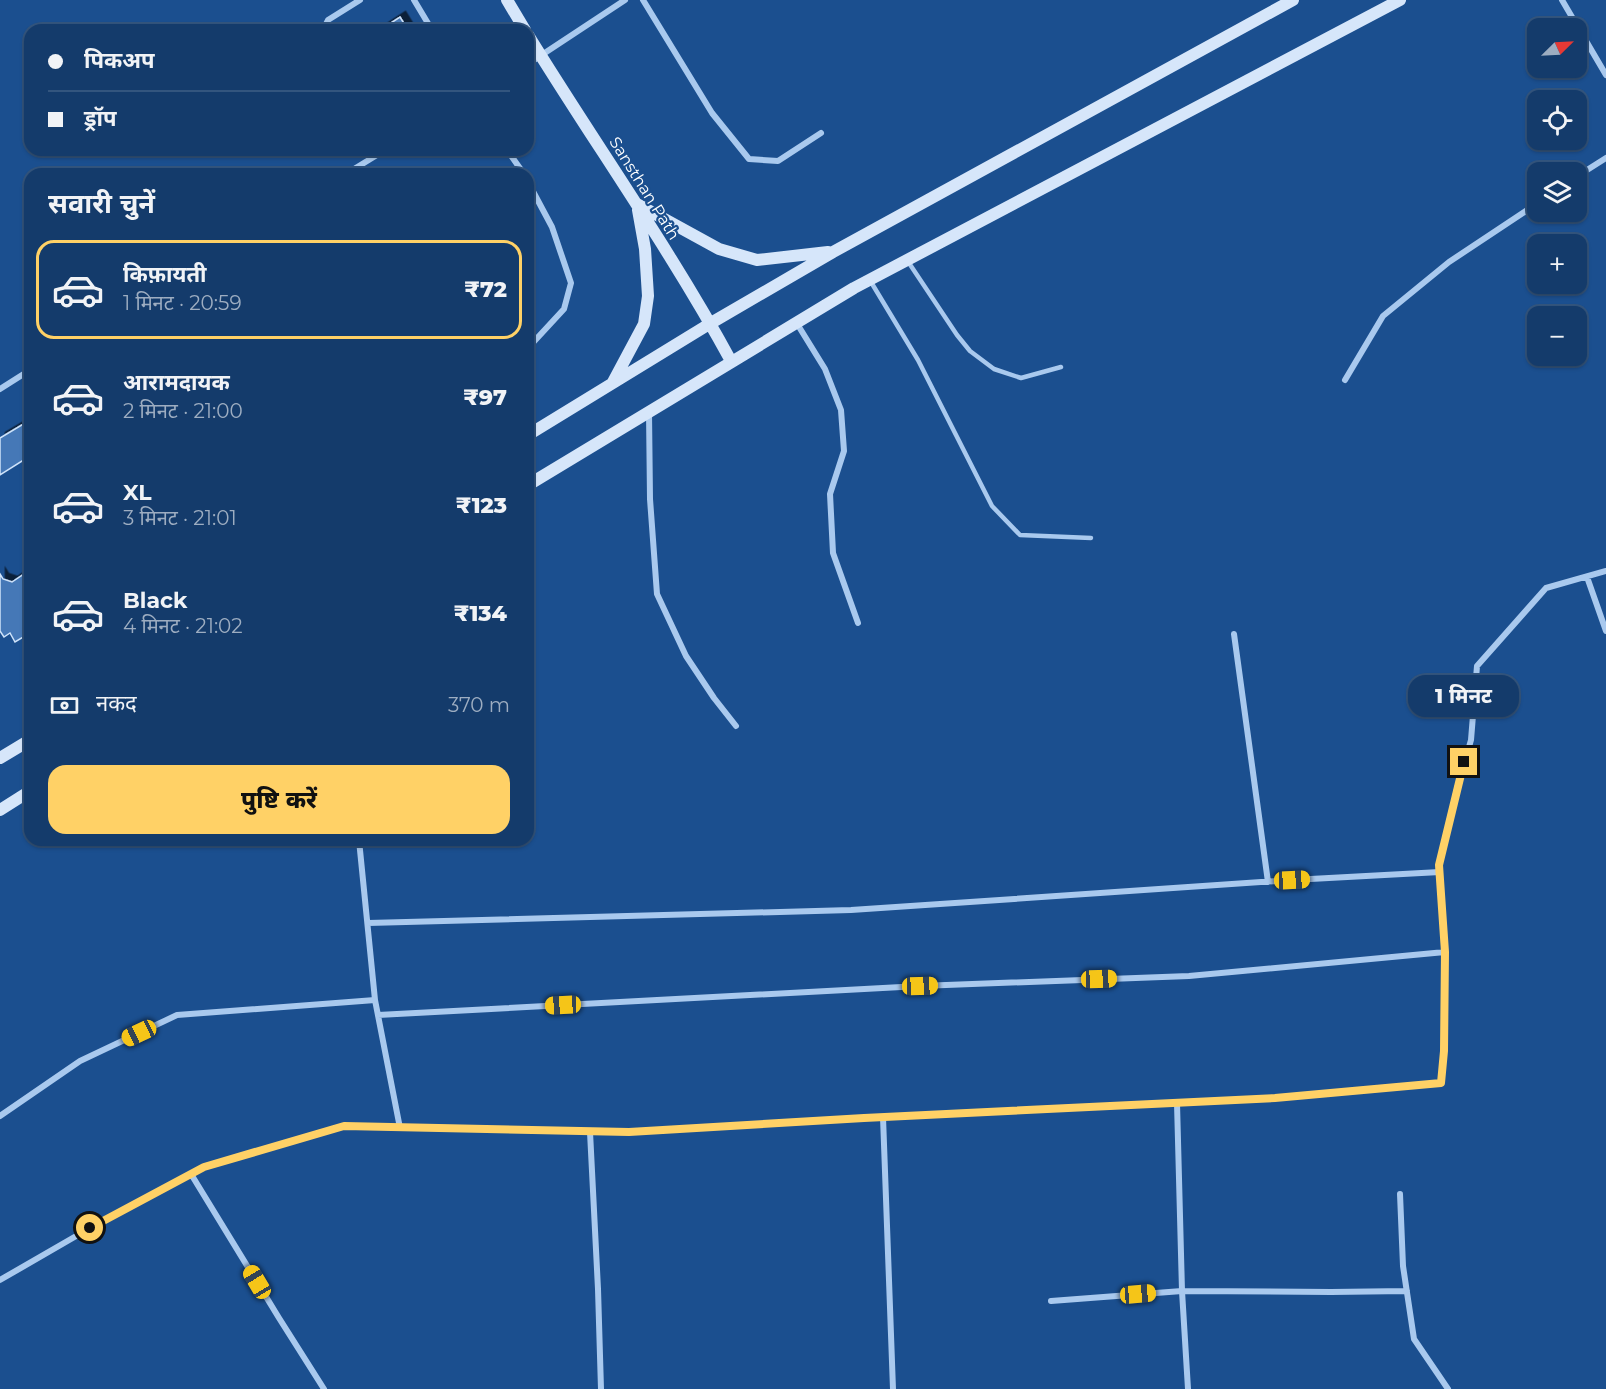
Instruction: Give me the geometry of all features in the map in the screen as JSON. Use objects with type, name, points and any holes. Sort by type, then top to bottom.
[{"type":"main road","points":[[507,0],[521,24]]},
{"type":"main road","points":[[534,431],[832,252],[1293,0]]},
{"type":"main road","points":[[534,481],[796,321],[870,279],[1400,0]]},
{"type":"main road","name":"Sansthan Path","points":[[534,44],[711,323],[731,361]]},
{"type":"main road","points":[[636,203],[718,249],[757,260],[832,252]]},
{"type":"main road","points":[[613,383],[644,324],[648,296],[645,249],[636,203]]},
{"type":"main road","points":[[0,758],[24,744]]},
{"type":"main road","points":[[0,810],[24,795]]},
{"type":"street","points":[[326,24],[328,20],[360,0]]},
{"type":"street","points":[[414,0],[428,24]]},
{"type":"street","points":[[534,60],[625,0]]},
{"type":"street","points":[[643,0],[712,113],[749,159],[778,161],[820,133]]},
{"type":"street","points":[[1562,0],[1606,75]]},
{"type":"street","points":[[356,168],[375,156]]},
{"type":"street","points":[[1587,170],[1606,158]]},
{"type":"street","points":[[534,193],[552,227],[571,284],[564,309],[534,342]]},
{"type":"street","points":[[1345,380],[1383,316],[1449,262],[1527,209]]},
{"type":"street","points":[[796,321],[825,369],[841,410],[844,451],[830,494],[833,553],[858,623]]},
{"type":"street","points":[[0,389],[24,374]]},
{"type":"street","points":[[649,411],[650,499],[657,594],[686,657],[736,726]]},
{"type":"street","points":[[0,1280],[90,1228],[204,1167],[344,1126],[629,1132],[1275,1098],[1441,1083],[1444,1051],[1445,952],[1439,865],[1471,740],[1478,666],[1546,588],[1606,571]]},
{"type":"street","points":[[1587,577],[1606,632]]},
{"type":"street","points":[[1234,634],[1268,882]]},
{"type":"street","points":[[360,846],[375,1000],[400,1128]]},
{"type":"street","points":[[368,923],[851,910],[1440,872]]},
{"type":"street","points":[[378,1015],[920,986],[1189,976],[1445,952]]},
{"type":"street","points":[[0,1116],[80,1061],[177,1015],[375,1000]]},
{"type":"street","points":[[1177,1103],[1182,1291],[1188,1389]]},
{"type":"street","points":[[884,1117],[893,1389]]},
{"type":"street","points":[[590,1131],[601,1389]]},
{"type":"street","points":[[191,1174],[324,1389]]},
{"type":"street","points":[[1400,1194],[1403,1266],[1414,1339],[1448,1389]]},
{"type":"street","points":[[1051,1301],[1182,1291],[1407,1291]]},
{"type":"lane","points":[[907,260],[957,335],[970,351],[994,369],[1021,378],[1061,367]]},
{"type":"lane","points":[[870,279],[918,360],[992,506],[1020,535],[1091,538]]},
{"type":"building","points":[[400,17],[404,24],[389,24]]},
{"type":"building","points":[[24,424],[24,460],[0,475],[0,438]]},
{"type":"building","points":[[0,574],[3,579],[12,582],[24,574],[24,637],[15,642],[10,633],[4,637],[0,631]]},
{"type":"route","points":[[90,1228],[204,1167],[344,1126],[629,1132],[1275,1098],[1441,1083],[1444,1051],[1445,952],[1439,865],[1464,762]]}]
